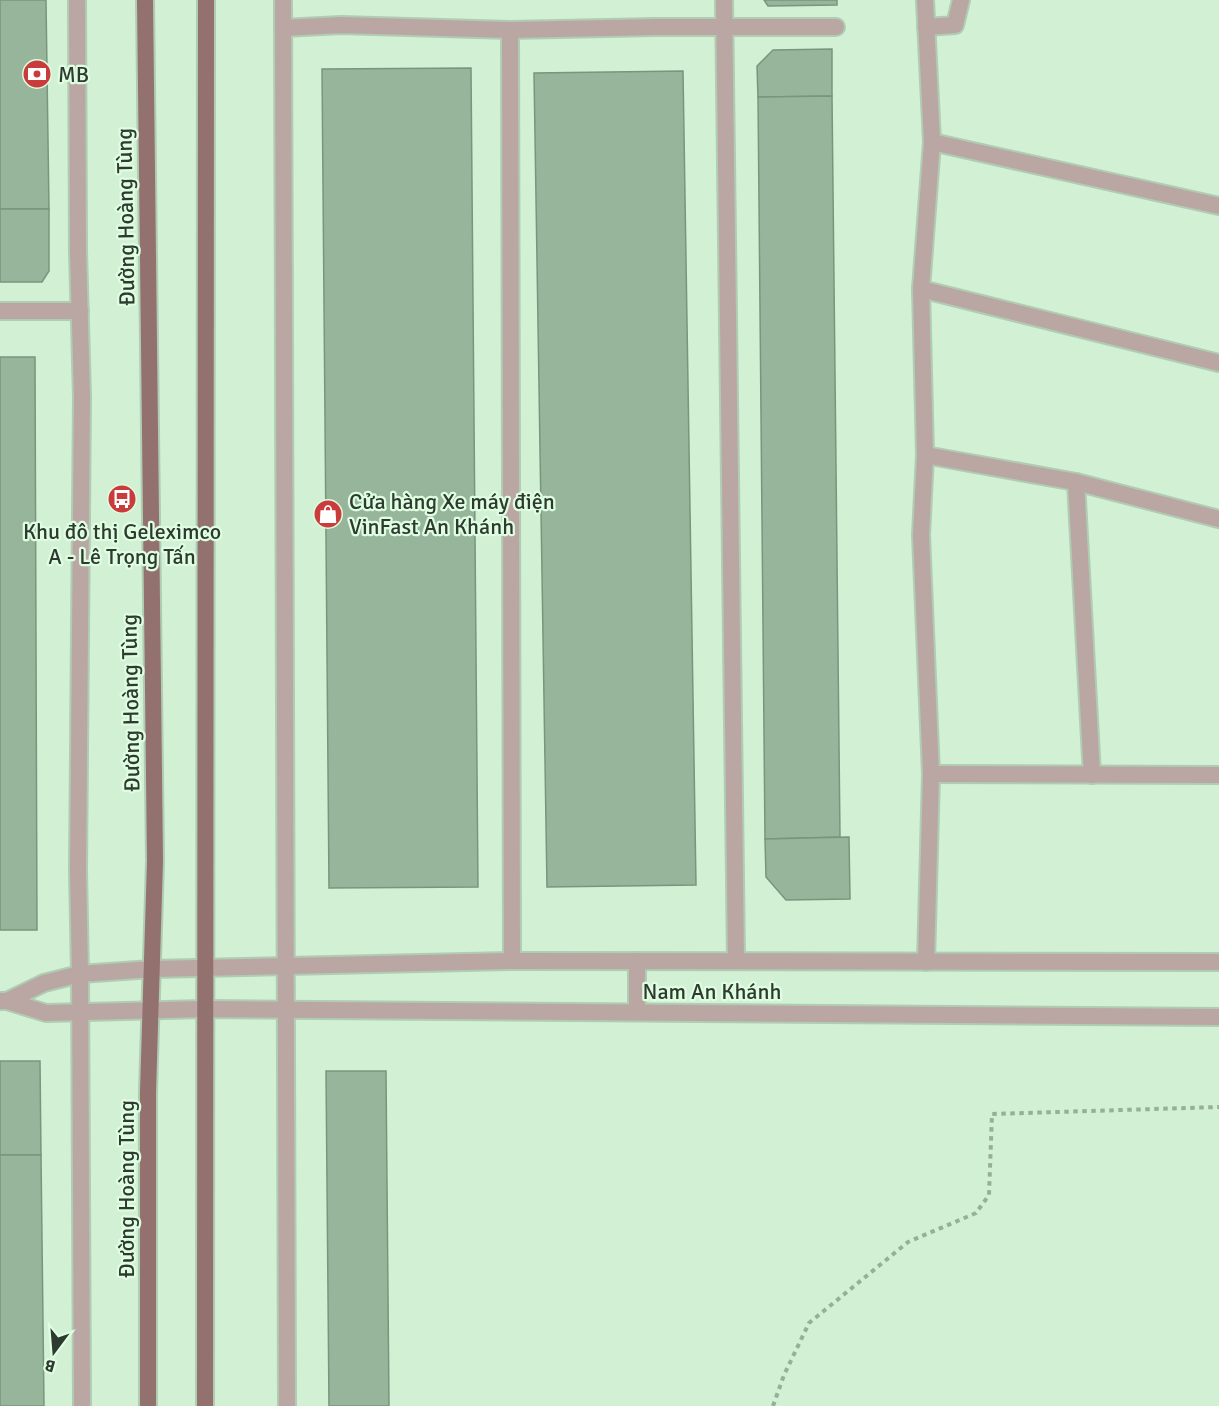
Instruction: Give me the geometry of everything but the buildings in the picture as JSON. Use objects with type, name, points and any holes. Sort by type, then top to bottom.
[{"type":"main road","name":"Đường Hoàng Tùng","points":[[145,0],[155,861],[148,1092],[148,1406]]},
{"type":"main road","points":[[205,1406],[206,0]]},
{"type":"street","points":[[77,0],[82,398],[78,870],[82,1406]]},
{"type":"street","points":[[283,0],[287,1406]]},
{"type":"street","points":[[724,0],[736,960]]},
{"type":"street","points":[[925,0],[932,142],[921,289],[925,455],[921,535],[931,774],[926,962]]},
{"type":"street","points":[[926,27],[954,25],[961,0]]},
{"type":"street","points":[[283,28],[341,26],[510,30],[836,27]]},
{"type":"street","points":[[510,30],[512,961]]},
{"type":"street","points":[[932,142],[1219,206]]},
{"type":"street","points":[[921,289],[1219,363]]},
{"type":"street","points":[[0,312],[80,311]]},
{"type":"street","points":[[925,455],[1076,482],[1219,519]]},
{"type":"street","points":[[1076,482],[1092,775]]},
{"type":"street","points":[[931,774],[1219,775]]},
{"type":"street","name":"Nam An Khánh","points":[[4,1001],[44,983],[80,974],[152,969],[512,961],[1219,962]]},
{"type":"street","points":[[637,961],[637,1012]]},
{"type":"street","name":"Nam An Khánh","points":[[4,1001],[46,1013],[205,1009],[1219,1017]]},
{"type":"path","points":[[773,1406],[784,1375],[809,1323],[908,1242],[976,1212],[989,1195],[992,1114],[1219,1107]]},
{"type":"place","name":"MB","points":[[37,74]]},
{"type":"place","name":"Khu đô thị Geleximco A - Lê Trọng Tấn","points":[[122,499]]},
{"type":"place","name":"Cửa hàng Xe máy điện VinFast An Khánh","points":[[328,514]]}]
